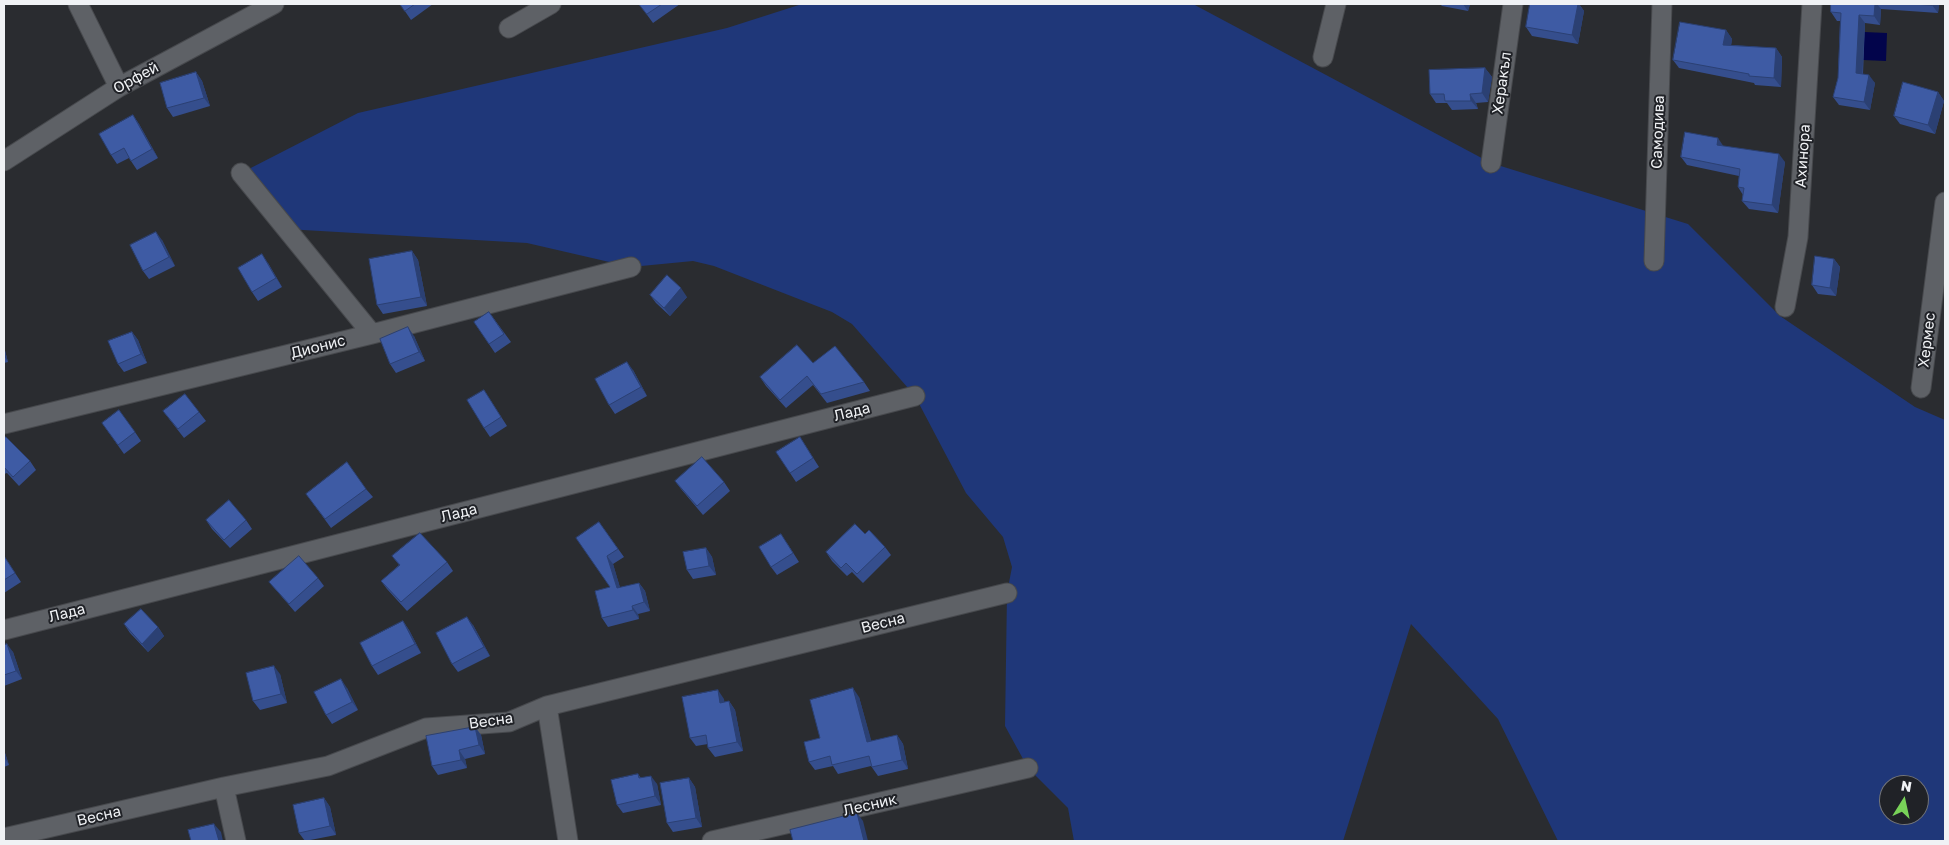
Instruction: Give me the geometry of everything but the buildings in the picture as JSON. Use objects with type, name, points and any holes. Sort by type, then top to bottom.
[{"type":"street","points":[[78,4],[119,87]]},
{"type":"street","name":"Орфей","points":[[4,161],[119,87],[274,4]]},
{"type":"street","points":[[509,28],[551,4]]},
{"type":"street","points":[[1323,57],[1336,4]]},
{"type":"street","name":"Херакъл","points":[[1492,162],[1513,4]]},
{"type":"street","name":"Самодива","points":[[1654,261],[1662,4]]},
{"type":"street","name":"Ахинора","points":[[1785,307],[1798,237],[1812,4]]},
{"type":"street","points":[[241,173],[372,334]]},
{"type":"street","name":"Хермес","points":[[1921,388],[1945,202]]},
{"type":"street","name":"Дионис","points":[[4,424],[372,334],[630,267]]},
{"type":"street","name":"Лада","points":[[4,630],[915,396]]},
{"type":"street","name":"Весна","points":[[4,838],[224,787],[328,766],[426,728],[509,722],[547,706],[1007,593]]},
{"type":"street","points":[[547,706],[568,841]]},
{"type":"street","name":"Лесник","points":[[712,841],[1028,768]]},
{"type":"street","points":[[224,787],[236,841]]},
{"type":"shaded area","points":[[802,4],[1193,4],[1491,163],[1688,224],[1780,316],[1915,407],[1945,420],[1945,841],[1558,841],[1498,719],[1411,624],[1343,841],[1074,841],[1068,808],[1028,768],[1005,726],[1007,593],[1012,567],[1003,537],[966,493],[915,396],[852,324],[832,312],[714,266],[693,261],[631,267],[527,243],[286,229],[241,173],[358,113],[727,28]]},
{"type":"shaded area","points":[[1864,32],[1887,33],[1886,61],[1863,60]]}]
